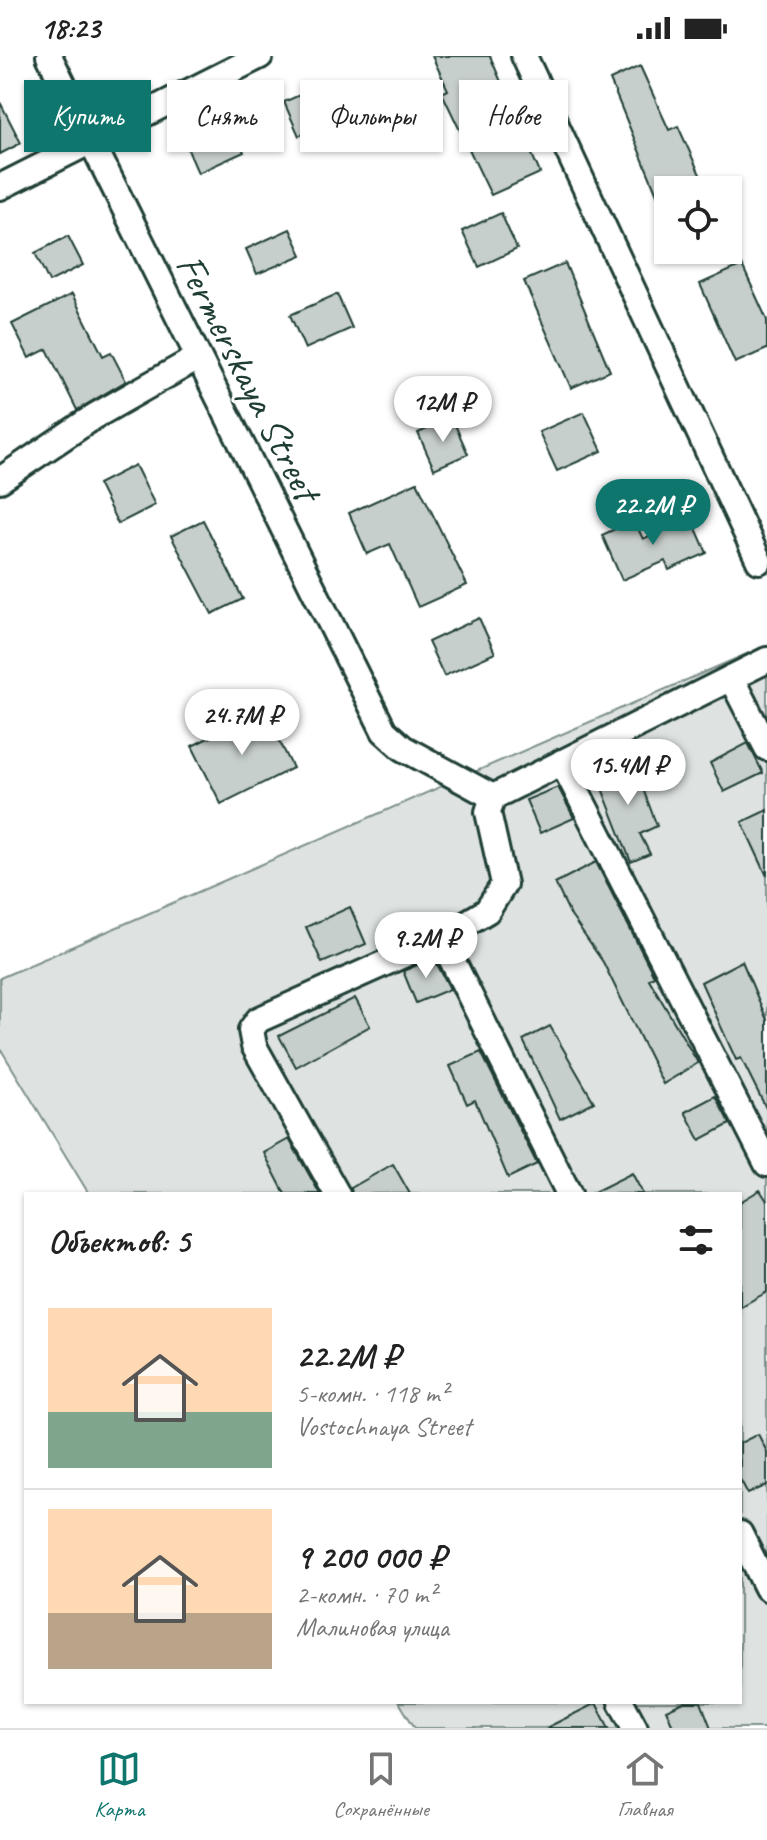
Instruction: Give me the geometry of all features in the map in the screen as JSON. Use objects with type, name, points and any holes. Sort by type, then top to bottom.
[{"type":"street","name":"Fermerskaya Street","points":[[49,56],[60,80]]},
{"type":"street","points":[[151,109],[260,56]]},
{"type":"street","points":[[524,56],[759,561]]},
{"type":"street","points":[[0,187],[66,152]]},
{"type":"street","name":"Fermerskaya Street","points":[[94,152],[384,731],[403,748],[493,797]]},
{"type":"street","points":[[0,480],[95,416],[197,358]]},
{"type":"street","points":[[336,1192],[254,1046],[251,1030],[258,1020],[441,938],[487,911],[504,884],[488,812],[493,797],[767,660]]},
{"type":"street","points":[[731,678],[767,748]]},
{"type":"street","points":[[562,762],[767,1164]]},
{"type":"street","points":[[441,938],[568,1192]]},
{"type":"street","points":[[742,1538],[767,1588]]},
{"type":"street","points":[[622,1704],[635,1728]]},
{"type":"shaded area","points":[[767,645],[767,1728],[415,1728],[400,1704],[742,1704],[742,1192],[88,1192],[0,1048],[0,978]]},
{"type":"building","points":[[432,56],[490,56],[500,80],[459,80],[459,128],[443,95],[448,90]]},
{"type":"building","points":[[640,66],[669,130],[678,126],[701,176],[654,176],[654,187],[610,80]]},
{"type":"building","points":[[300,95],[300,136],[299,136],[284,102]]},
{"type":"building","points":[[0,102],[21,143],[0,154]]},
{"type":"building","points":[[189,152],[244,152],[198,173]]},
{"type":"building","points":[[470,152],[531,152],[540,173],[491,195]]},
{"type":"building","points":[[501,213],[517,249],[479,267],[462,231]]},
{"type":"building","points":[[290,229],[302,255],[257,274],[246,249]]},
{"type":"building","points":[[68,236],[83,265],[49,282],[35,253]]},
{"type":"building","points":[[565,263],[610,371],[571,388],[524,281]]},
{"type":"building","points":[[742,265],[767,320],[767,349],[735,363],[700,284]]},
{"type":"building","points":[[72,294],[103,356],[111,352],[126,381],[77,410],[47,349],[29,358],[12,324]]},
{"type":"building","points":[[337,294],[352,328],[305,349],[290,315]]},
{"type":"building","points":[[584,412],[602,451],[557,471],[539,432]]},
{"type":"building","points":[[452,418],[468,454],[434,469],[418,433]]},
{"type":"building","points":[[135,465],[155,505],[118,524],[98,484]]},
{"type":"building","points":[[417,482],[467,585],[418,607],[390,544],[367,554],[349,513]]},
{"type":"building","points":[[691,517],[707,553],[669,570],[665,561],[622,580],[602,535],[634,520],[643,539]]},
{"type":"building","points":[[203,520],[243,599],[212,614],[171,536]]},
{"type":"building","points":[[479,618],[495,653],[444,676],[428,642]]},
{"type":"building","points":[[264,710],[293,768],[221,804],[192,746]]},
{"type":"building","points":[[748,743],[763,773],[724,792],[710,763]]},
{"type":"building","points":[[632,760],[657,826],[640,834],[650,854],[631,862],[596,773]]},
{"type":"building","points":[[558,787],[574,818],[540,833],[526,800]]},
{"type":"building","points":[[767,810],[767,876],[742,822]]},
{"type":"building","points":[[596,862],[654,976],[649,979],[698,1063],[663,1084],[603,962],[571,916],[555,883]]},
{"type":"building","points":[[350,907],[366,944],[322,963],[306,927]]},
{"type":"building","points":[[434,958],[450,989],[416,1003],[403,971]]},
{"type":"building","points":[[742,961],[767,1020],[767,1110],[741,1058],[736,1060],[701,982]]},
{"type":"building","points":[[355,998],[370,1026],[296,1067],[279,1036]]},
{"type":"building","points":[[550,1026],[594,1102],[560,1119],[523,1040]]},
{"type":"building","points":[[481,1052],[537,1164],[508,1178],[475,1100],[467,1104],[450,1066]]},
{"type":"building","points":[[715,1096],[730,1124],[700,1140],[685,1112]]},
{"type":"building","points":[[289,1139],[319,1192],[284,1192],[264,1153]]},
{"type":"building","points":[[393,1164],[409,1192],[352,1192],[351,1188]]},
{"type":"building","points":[[632,1173],[642,1192],[594,1192]]},
{"type":"building","points":[[760,1190],[767,1201],[767,1292],[742,1306],[742,1201]]},
{"type":"building","points":[[758,1434],[767,1452],[767,1485],[748,1494],[742,1483],[742,1442]]},
{"type":"building","points":[[597,1704],[609,1728],[546,1728]]},
{"type":"building","points":[[680,1704],[702,1704],[711,1728],[674,1728],[666,1710]]}]
